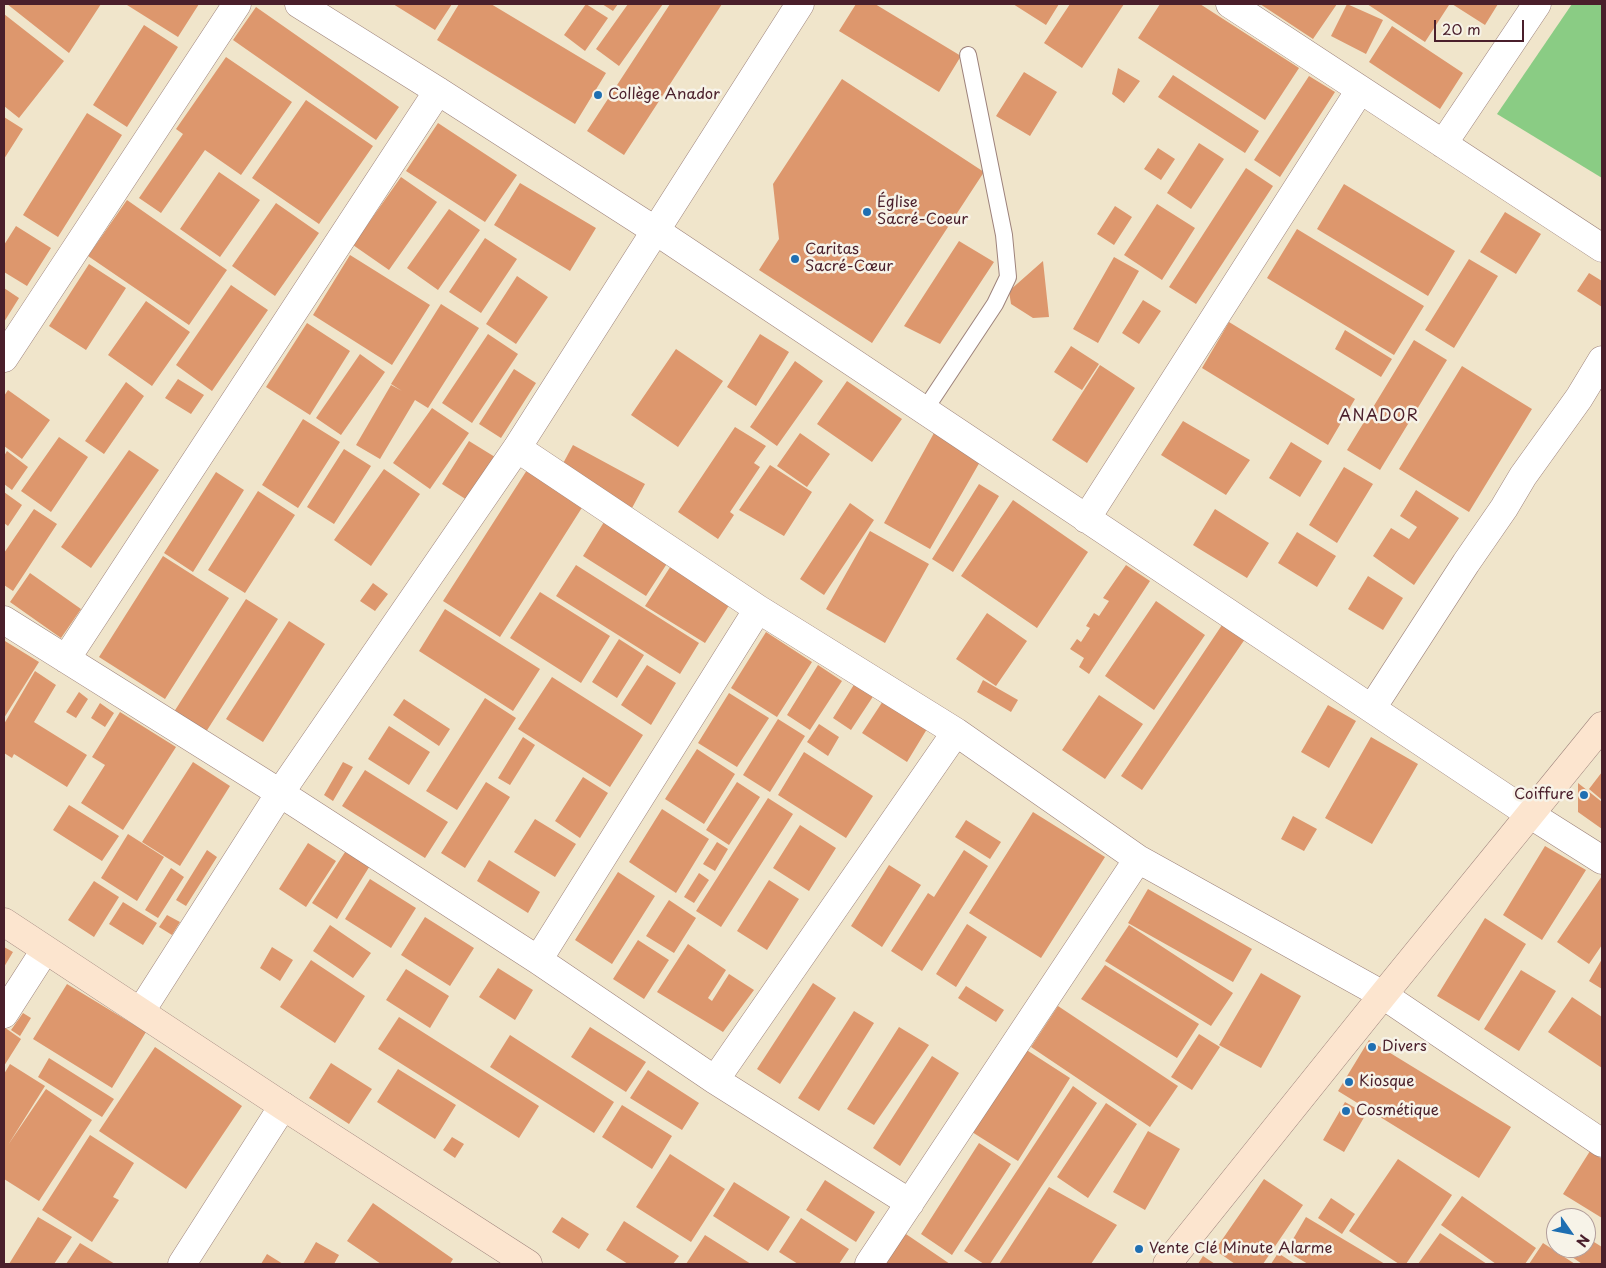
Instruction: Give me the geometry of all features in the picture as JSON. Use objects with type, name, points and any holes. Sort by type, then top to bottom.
[{"type":"street","points":[[4,358],[237,4]]},
{"type":"street","points":[[299,4],[656,232],[1531,815],[1602,860]]},
{"type":"street","points":[[141,1011],[280,792],[517,448],[800,4]]},
{"type":"street","points":[[1230,4],[1602,248]]},
{"type":"street","points":[[1444,144],[1537,4]]},
{"type":"street","points":[[1086,519],[1360,90]]},
{"type":"street","points":[[66,659],[438,91]]},
{"type":"street","points":[[1372,708],[1504,508],[1523,476],[1579,398],[1602,360]]},
{"type":"street","points":[[517,448],[758,608],[956,732],[1138,859],[1383,995],[1602,1143]]},
{"type":"street","points":[[538,960],[758,608]]},
{"type":"street","points":[[4,620],[280,792],[538,960],[715,1080],[910,1203]]},
{"type":"street","points":[[1167,1264],[1602,726]]},
{"type":"street","points":[[715,1080],[956,732]]},
{"type":"street","points":[[869,1264],[1138,859]]},
{"type":"street","points":[[4,922],[141,1011],[512,1260]]},
{"type":"street","points":[[4,1014],[45,950]]},
{"type":"street","points":[[182,1264],[283,1106]]},
{"type":"lane","points":[[924,411],[996,304],[1008,277],[1004,234],[968,55]]},
{"type":"green space","points":[[1572,4],[1602,4],[1602,178],[1497,114]]},
{"type":"building","points":[[7,4],[101,4],[69,53]]},
{"type":"building","points":[[128,4],[199,4],[178,37]]},
{"type":"building","points":[[393,4],[452,4],[435,30]]},
{"type":"building","points":[[459,4],[491,4],[606,73],[575,124],[437,40]]},
{"type":"building","points":[[586,4],[608,18],[585,51],[564,35]]},
{"type":"building","points":[[602,4],[618,4],[613,11]]},
{"type":"building","points":[[628,4],[663,4],[619,66],[596,49]]},
{"type":"building","points":[[670,4],[722,4],[624,155],[587,131]]},
{"type":"building","points":[[856,4],[875,4],[961,56],[939,92],[839,31]]},
{"type":"building","points":[[1013,4],[1059,4],[1046,25]]},
{"type":"building","points":[[1070,4],[1124,4],[1082,68],[1044,43]]},
{"type":"building","points":[[1160,4],[1200,4],[1299,68],[1265,120],[1138,38]]},
{"type":"building","points":[[1260,4],[1337,4],[1313,39]]},
{"type":"building","points":[[1347,4],[1383,20],[1366,54],[1331,36]]},
{"type":"building","points":[[1367,4],[1448,4],[1449,5],[1425,42]]},
{"type":"building","points":[[1452,4],[1498,4],[1485,25]]},
{"type":"building","points":[[256,7],[399,107],[376,140],[233,40]]},
{"type":"building","points":[[4,14],[64,61],[19,118],[4,106]]},
{"type":"building","points":[[144,25],[178,47],[127,127],[93,105]]},
{"type":"building","points":[[1392,26],[1463,73],[1440,109],[1369,62]]},
{"type":"building","points":[[226,57],[292,102],[241,175],[205,150],[161,213],[139,198],[183,134],[176,129]]},
{"type":"building","points":[[1118,68],[1140,81],[1124,103],[1112,94]]},
{"type":"building","points":[[1024,72],[1057,92],[1030,136],[996,116]]},
{"type":"building","points":[[1173,75],[1259,131],[1245,153],[1158,97]]},
{"type":"building","points":[[1309,76],[1335,92],[1280,177],[1254,160]]},
{"type":"building","name":"Église Sacré-Coeur","points":[[842,79],[984,172],[872,343],[759,270],[779,239],[773,184]]},
{"type":"building","points":[[306,100],[373,146],[319,224],[252,178]]},
{"type":"building","points":[[87,113],[122,135],[58,237],[23,215]]},
{"type":"building","points":[[4,117],[23,129],[4,159]]},
{"type":"building","points":[[438,123],[517,175],[485,222],[406,171]]},
{"type":"building","points":[[1199,143],[1224,159],[1191,209],[1167,193]]},
{"type":"building","points":[[1158,148],[1175,159],[1161,180],[1144,169]]},
{"type":"building","points":[[1246,168],[1273,186],[1196,304],[1169,287]]},
{"type":"building","points":[[219,172],[260,200],[220,257],[180,229]]},
{"type":"building","points":[[401,177],[437,202],[389,270],[353,245]]},
{"type":"building","points":[[520,183],[596,228],[570,271],[494,225]]},
{"type":"building","points":[[1344,184],[1455,251],[1428,296],[1317,229]]},
{"type":"building","points":[[127,200],[227,270],[189,325],[88,256]]},
{"type":"building","points":[[276,203],[319,233],[275,296],[232,266]]},
{"type":"building","points":[[1157,204],[1195,228],[1162,280],[1124,255]]},
{"type":"building","points":[[1115,206],[1132,217],[1114,245],[1097,234]]},
{"type":"building","points":[[449,209],[480,230],[438,290],[407,268]]},
{"type":"building","points":[[1505,212],[1541,234],[1516,274],[1480,252]]},
{"type":"building","points":[[16,226],[51,248],[27,286],[4,272],[4,245]]},
{"type":"building","points":[[1297,229],[1424,306],[1394,355],[1267,278]]},
{"type":"building","points":[[485,238],[517,259],[481,313],[449,292]]},
{"type":"building","points":[[959,241],[994,262],[940,344],[904,326]]},
{"type":"building","points":[[350,255],[430,305],[392,365],[313,315]]},
{"type":"building","points":[[1114,257],[1139,271],[1098,343],[1073,329]]},
{"type":"building","points":[[1469,259],[1498,276],[1454,348],[1425,330]]},
{"type":"building","points":[[1043,261],[1049,317],[1033,318],[1011,304],[1009,291]]},
{"type":"building","points":[[89,264],[126,288],[86,350],[49,326]]},
{"type":"building","points":[[1589,273],[1602,281],[1602,307],[1577,291]]},
{"type":"building","points":[[517,276],[548,297],[516,344],[486,324]]},
{"type":"building","points":[[231,285],[268,310],[212,391],[176,365]]},
{"type":"building","points":[[4,288],[19,298],[4,322]]},
{"type":"building","points":[[1143,300],[1161,311],[1139,344],[1122,333]]},
{"type":"building","points":[[146,301],[190,332],[152,386],[108,355]]},
{"type":"building","points":[[441,304],[479,328],[428,408],[415,400],[380,459],[356,445],[391,385],[402,391],[391,384]]},
{"type":"building","points":[[1229,322],[1355,399],[1328,445],[1202,368]]},
{"type":"building","points":[[307,323],[350,351],[310,415],[266,387]]},
{"type":"building","points":[[1345,330],[1392,359],[1381,377],[1335,349]]},
{"type":"building","points":[[488,334],[518,354],[472,423],[442,403]]},
{"type":"building","points":[[760,334],[789,352],[756,406],[727,387]]},
{"type":"building","points":[[1414,340],[1447,360],[1380,470],[1347,450]]},
{"type":"building","points":[[1071,346],[1099,364],[1082,390],[1054,372]]},
{"type":"building","points":[[676,349],[723,381],[678,447],[631,415]]},
{"type":"building","points":[[360,354],[385,372],[341,435],[316,418]]},
{"type":"building","points":[[795,361],[823,381],[777,446],[750,427]]},
{"type":"building","points":[[1100,365],[1135,388],[1087,463],[1052,440]]},
{"type":"building","points":[[1462,366],[1532,409],[1469,512],[1399,469]]},
{"type":"building","points":[[514,369],[536,383],[501,438],[479,424]]},
{"type":"building","points":[[178,379],[204,395],[191,414],[165,398]]},
{"type":"building","points":[[847,381],[902,419],[872,462],[817,424]]},
{"type":"building","points":[[126,382],[144,396],[104,454],[85,441]]},
{"type":"building","points":[[8,390],[50,420],[22,459],[4,446],[4,396]]},
{"type":"building","points":[[432,408],[469,433],[430,489],[393,463]]},
{"type":"building","points":[[303,419],[340,442],[298,508],[262,485]]},
{"type":"building","points":[[1183,421],[1250,460],[1226,495],[1161,455]]},
{"type":"building","points":[[735,427],[766,446],[754,463],[760,467],[730,512],[734,515],[718,539],[678,512]]},
{"type":"building","points":[[800,433],[830,454],[807,487],[777,466]]},
{"type":"building","points":[[934,433],[981,460],[930,549],[884,523]]},
{"type":"building","points":[[59,437],[88,457],[51,512],[21,491]]},
{"type":"building","points":[[469,441],[495,457],[467,500],[442,484]]},
{"type":"building","points":[[1291,442],[1322,461],[1300,497],[1269,478]]},
{"type":"building","points":[[573,445],[645,484],[632,508],[560,469]]},
{"type":"building","points":[[344,449],[371,466],[334,524],[307,507]]},
{"type":"building","points":[[129,450],[159,470],[91,568],[61,547]]},
{"type":"building","points":[[7,451],[28,467],[12,490],[4,484],[4,456]]},
{"type":"building","points":[[770,465],[812,492],[784,536],[739,510]]},
{"type":"building","points":[[1344,467],[1373,484],[1337,543],[1309,525]]},
{"type":"building","points":[[384,469],[420,494],[371,566],[334,540]]},
{"type":"building","points":[[527,470],[583,506],[500,637],[443,601]]},
{"type":"building","points":[[216,472],[244,490],[193,572],[164,553]]},
{"type":"building","points":[[979,484],[999,496],[953,572],[932,559]]},
{"type":"building","points":[[1416,490],[1459,518],[1414,585],[1373,556],[1391,528],[1409,539],[1417,527],[1400,516]]},
{"type":"building","points":[[258,491],[295,515],[245,593],[208,570]]},
{"type":"building","points":[[4,492],[22,505],[8,526],[4,523]]},
{"type":"building","points":[[1013,500],[1088,552],[1037,628],[961,576]]},
{"type":"building","points":[[850,503],[874,520],[824,595],[800,579]]},
{"type":"building","points":[[34,509],[57,524],[13,591],[4,585],[4,553]]},
{"type":"building","points":[[1215,509],[1269,543],[1247,578],[1193,545]]},
{"type":"building","points":[[604,522],[668,562],[646,596],[583,556]]},
{"type":"building","points":[[870,531],[929,564],[885,643],[826,609]]},
{"type":"building","points":[[1297,532],[1336,556],[1317,587],[1278,563]]},
{"type":"building","points":[[163,556],[229,598],[165,699],[99,657]]},
{"type":"building","points":[[676,558],[735,596],[705,643],[645,606]]},
{"type":"building","points":[[576,565],[699,643],[680,674],[556,596]]},
{"type":"building","points":[[1126,565],[1150,581],[1089,674],[1079,667],[1084,658],[1070,649],[1077,639],[1081,642],[1090,628],[1086,626],[1094,613],[1099,616],[1109,601],[1103,598]]},
{"type":"building","points":[[30,573],[81,609],[61,638],[10,602]]},
{"type":"building","points":[[1368,576],[1403,598],[1383,630],[1348,609]]},
{"type":"building","points":[[373,583],[388,594],[375,611],[360,601]]},
{"type":"building","points":[[540,592],[610,636],[581,683],[510,638]]},
{"type":"building","points":[[246,599],[278,619],[204,735],[172,715]]},
{"type":"building","points":[[1156,601],[1205,635],[1154,710],[1105,676]]},
{"type":"building","points":[[445,609],[540,669],[513,711],[419,651]]},
{"type":"building","points":[[987,613],[1027,641],[996,686],[956,659]]},
{"type":"building","points":[[289,621],[325,644],[263,742],[226,719]]},
{"type":"building","points":[[1222,625],[1245,639],[1142,790],[1121,776]]},
{"type":"building","points":[[766,632],[812,662],[777,717],[731,688]]},
{"type":"building","points":[[619,639],[644,655],[617,698],[592,682]]},
{"type":"building","points":[[5,641],[39,662],[4,718],[4,643]]},
{"type":"building","points":[[647,665],[676,683],[651,725],[621,705]]},
{"type":"building","points":[[818,665],[842,681],[810,730],[787,715]]},
{"type":"building","points":[[35,671],[56,685],[34,722],[87,755],[67,787],[14,754],[12,758],[4,753],[4,724]]},
{"type":"building","points":[[552,677],[643,735],[610,787],[518,729]]},
{"type":"building","points":[[983,680],[1018,700],[1011,712],[977,692]]},
{"type":"building","points":[[855,683],[874,695],[851,730],[833,718]]},
{"type":"building","points":[[79,692],[88,699],[76,718],[66,712]]},
{"type":"building","points":[[729,693],[769,718],[737,767],[698,743]]},
{"type":"building","points":[[1099,695],[1143,724],[1105,779],[1062,750]]},
{"type":"building","points":[[485,698],[516,718],[457,810],[426,791]]},
{"type":"building","points":[[404,699],[450,729],[439,746],[393,715]]},
{"type":"building","points":[[883,701],[927,729],[907,762],[862,733]]},
{"type":"building","points":[[100,703],[114,713],[105,727],[91,718]]},
{"type":"building","points":[[1328,705],[1356,721],[1329,768],[1301,752]]},
{"type":"building","points":[[120,712],[176,747],[123,830],[81,803],[105,765],[92,757]]},
{"type":"building","points":[[778,719],[805,736],[770,792],[743,775]]},
{"type":"building","points":[[819,724],[839,737],[828,756],[807,742]]},
{"type":"building","points":[[389,726],[430,752],[409,785],[368,759]]},
{"type":"building","points":[[523,737],[535,745],[510,785],[498,778]]},
{"type":"building","points":[[1371,737],[1418,764],[1372,844],[1325,818]]},
{"type":"building","points":[[697,749],[735,774],[704,824],[665,799]]},
{"type":"building","points":[[804,752],[873,796],[846,838],[778,795]]},
{"type":"building","points":[[193,762],[230,786],[180,866],[142,842]]},
{"type":"building","points":[[343,762],[353,767],[333,801],[324,795]]},
{"type":"building","points":[[365,770],[448,822],[425,858],[342,806]]},
{"type":"building","points":[[1602,772],[1602,800],[1589,789]]},
{"type":"building","points":[[583,777],[608,793],[580,838],[555,821]]},
{"type":"building","points":[[486,782],[510,797],[465,868],[441,853]]},
{"type":"building","points":[[737,782],[760,797],[729,845],[706,830]]},
{"type":"building","points":[[1578,783],[1602,802],[1602,829],[1578,812]]},
{"type":"building","points":[[768,798],[793,814],[721,927],[696,911]]},
{"type":"building","points":[[69,805],[119,836],[102,861],[53,830]]},
{"type":"building","points":[[662,809],[709,839],[676,893],[629,862]]},
{"type":"building","points":[[1033,812],[1105,857],[1041,958],[969,913]]},
{"type":"building","points":[[1293,816],[1317,829],[1304,851],[1281,839]]},
{"type":"building","points":[[535,819],[576,844],[555,877],[514,852]]},
{"type":"building","points":[[966,820],[1001,842],[990,859],[955,837]]},
{"type":"building","points":[[800,825],[836,848],[809,891],[773,868]]},
{"type":"building","points":[[128,834],[164,857],[137,901],[101,878]]},
{"type":"building","points":[[717,842],[728,849],[715,871],[703,864]]},
{"type":"building","points":[[308,843],[336,861],[306,907],[279,889]]},
{"type":"building","points":[[1545,846],[1586,870],[1542,940],[1503,915]]},
{"type":"building","points":[[347,849],[371,864],[337,919],[312,903]]},
{"type":"building","points":[[207,850],[217,857],[186,906],[176,900]]},
{"type":"building","points":[[964,850],[988,866],[922,971],[891,951],[928,893],[934,897]]},
{"type":"building","points":[[489,860],[540,892],[528,913],[477,881]]},
{"type":"building","points":[[889,865],[921,885],[882,947],[851,926]]},
{"type":"building","points":[[171,868],[184,877],[158,918],[145,910]]},
{"type":"building","points":[[618,872],[655,896],[612,964],[575,940]]},
{"type":"building","points":[[699,873],[709,880],[694,903],[684,897]]},
{"type":"building","points":[[1602,876],[1602,945],[1589,964],[1557,942]]},
{"type":"building","points":[[370,879],[416,908],[391,948],[345,919]]},
{"type":"building","points":[[769,880],[799,899],[767,950],[737,931]]},
{"type":"building","points":[[94,881],[119,897],[94,937],[68,920]]},
{"type":"building","points":[[1148,889],[1252,949],[1233,982],[1128,923]]},
{"type":"building","points":[[669,900],[696,918],[674,953],[646,936]]},
{"type":"building","points":[[123,902],[157,923],[143,945],[109,924]]},
{"type":"building","points":[[167,915],[180,922],[172,935],[159,927]]},
{"type":"building","points":[[425,917],[474,948],[450,986],[401,955]]},
{"type":"building","points":[[1485,918],[1526,944],[1479,1021],[1437,996]]},
{"type":"building","points":[[967,924],[987,937],[956,987],[936,974]]},
{"type":"building","points":[[330,925],[371,953],[353,978],[313,951]]},
{"type":"building","points":[[1129,925],[1233,993],[1211,1026],[1105,961]]},
{"type":"building","points":[[638,940],[669,960],[644,999],[613,979]]},
{"type":"building","points":[[688,944],[726,970],[708,998],[712,1001],[729,974],[754,990],[723,1032],[657,992]]},
{"type":"building","points":[[4,947],[13,952],[4,967]]},
{"type":"building","points":[[272,947],[293,960],[280,981],[260,968]]},
{"type":"building","points":[[1602,959],[1602,989],[1589,981]]},
{"type":"building","points":[[311,960],[365,996],[335,1043],[280,1007]]},
{"type":"building","points":[[1105,965],[1199,1024],[1177,1058],[1081,999]]},
{"type":"building","points":[[498,968],[533,990],[515,1020],[479,997]]},
{"type":"building","points":[[406,969],[449,996],[430,1028],[386,1000]]},
{"type":"building","points":[[1521,970],[1556,991],[1519,1051],[1484,1029]]},
{"type":"building","points":[[1261,973],[1301,996],[1261,1068],[1219,1045]]},
{"type":"building","points":[[813,983],[836,998],[780,1084],[757,1069]]},
{"type":"building","points":[[67,984],[146,1032],[112,1088],[33,1039]]},
{"type":"building","points":[[966,986],[1004,1010],[996,1022],[958,998]]},
{"type":"building","points":[[1572,997],[1602,1017],[1602,1068],[1548,1032]]},
{"type":"building","points":[[1058,1006],[1178,1086],[1150,1127],[1031,1047]]},
{"type":"building","points":[[854,1011],[874,1023],[819,1111],[798,1098]]},
{"type":"building","points":[[23,1013],[31,1018],[20,1036],[11,1030]]},
{"type":"building","points":[[399,1017],[539,1106],[519,1138],[378,1049]]},
{"type":"building","points":[[4,1027],[21,1039],[4,1066]]},
{"type":"building","points":[[590,1027],[646,1062],[626,1092],[571,1057]]},
{"type":"building","points":[[899,1027],[929,1045],[874,1125],[847,1109]]},
{"type":"building","points":[[1199,1034],[1220,1047],[1192,1090],[1171,1077]]},
{"type":"building","points":[[510,1035],[614,1102],[594,1133],[490,1067]]},
{"type":"building","points":[[1369,1040],[1511,1127],[1479,1178],[1338,1091]]},
{"type":"building","points":[[155,1047],[242,1106],[186,1189],[99,1131]]},
{"type":"building","points":[[1025,1049],[1070,1078],[1018,1161],[972,1132]]},
{"type":"building","points":[[932,1056],[959,1073],[900,1166],[873,1148]]},
{"type":"building","points":[[49,1058],[114,1099],[102,1117],[38,1077]]},
{"type":"building","points":[[331,1063],[372,1089],[349,1124],[309,1098]]},
{"type":"building","points":[[10,1064],[45,1086],[8,1145],[46,1089],[92,1120],[39,1201],[4,1179],[4,1074]]},
{"type":"building","points":[[398,1069],[456,1105],[435,1139],[377,1102]]},
{"type":"building","points":[[648,1070],[699,1103],[682,1130],[630,1098]]},
{"type":"building","points":[[1073,1086],[1097,1103],[990,1264],[984,1264],[964,1251]]},
{"type":"building","points":[[1345,1102],[1366,1114],[1344,1152],[1323,1140]]},
{"type":"building","points":[[1106,1103],[1137,1124],[1088,1198],[1057,1177]]},
{"type":"building","points":[[622,1105],[672,1136],[652,1169],[602,1137]]},
{"type":"building","points":[[1148,1131],[1180,1149],[1145,1210],[1113,1192]]},
{"type":"building","points":[[90,1135],[134,1163],[113,1197],[119,1200],[92,1242],[42,1210]]},
{"type":"building","points":[[452,1137],[464,1144],[455,1158],[443,1150]]},
{"type":"building","points":[[979,1143],[1011,1164],[952,1255],[921,1234]]},
{"type":"building","points":[[1590,1151],[1602,1159],[1602,1218],[1596,1214],[1596,1208],[1586,1208],[1563,1194]]},
{"type":"building","points":[[670,1154],[725,1189],[691,1242],[636,1207]]},
{"type":"building","points":[[1398,1159],[1452,1195],[1406,1264],[1399,1264],[1349,1231]]},
{"type":"building","points":[[1264,1179],[1303,1205],[1263,1264],[1235,1264],[1215,1250]]},
{"type":"building","points":[[825,1180],[875,1212],[856,1242],[806,1210]]},
{"type":"building","points":[[734,1182],[790,1217],[768,1251],[713,1216]]},
{"type":"building","points":[[1049,1187],[1117,1225],[1091,1264],[999,1264]]},
{"type":"building","points":[[1462,1196],[1536,1248],[1525,1264],[1496,1264],[1441,1225]]},
{"type":"building","points":[[1331,1198],[1355,1214],[1342,1234],[1318,1218]]},
{"type":"building","points":[[373,1203],[453,1259],[450,1264],[381,1264],[347,1241]]},
{"type":"building","points":[[38,1217],[72,1237],[54,1264],[9,1264]]},
{"type":"building","points":[[562,1217],[589,1234],[579,1249],[552,1232]]},
{"type":"building","points":[[1306,1217],[1385,1264],[1308,1264],[1286,1251]]},
{"type":"building","points":[[801,1218],[849,1249],[839,1264],[798,1264],[779,1252]]},
{"type":"building","points":[[624,1221],[679,1256],[673,1264],[628,1264],[606,1250]]},
{"type":"building","points":[[903,1232],[950,1264],[882,1264]]},
{"type":"building","points":[[1440,1233],[1487,1264],[1418,1264]]},
{"type":"building","points":[[705,1235],[751,1264],[686,1264]]},
{"type":"building","points":[[316,1242],[339,1255],[334,1264],[303,1264]]},
{"type":"building","points":[[80,1243],[115,1264],[66,1264]]},
{"type":"building","points":[[1543,1243],[1546,1245],[1546,1258],[1566,1258],[1575,1264],[1529,1264]]},
{"type":"building","points":[[1596,1243],[1602,1247],[1602,1264],[1582,1264],[1574,1258],[1596,1258]]},
{"type":"building","points":[[1278,1253],[1295,1264],[1271,1264]]},
{"type":"building","points":[[267,1254],[283,1264],[261,1264]]},
{"type":"building","points":[[1203,1256],[1215,1264],[1198,1264]]},
{"type":"place","name":"Collège Anador","points":[[598,95]]},
{"type":"place","name":"Église Sacré-Coeur","points":[[867,212]]},
{"type":"place","name":"Caritas Sacré-Cœur","points":[[795,259]]},
{"type":"place","name":"Coiffure","points":[[1584,795]]},
{"type":"place","name":"Divers","points":[[1372,1047]]},
{"type":"place","name":"Kiosque","points":[[1349,1082]]},
{"type":"place","name":"Cosmétique","points":[[1346,1111]]},
{"type":"place","name":"Vente Clé Minute Alarme","points":[[1139,1249]]},
{"type":"district","name":"ANADOR","points":[[1379,417]]}]
